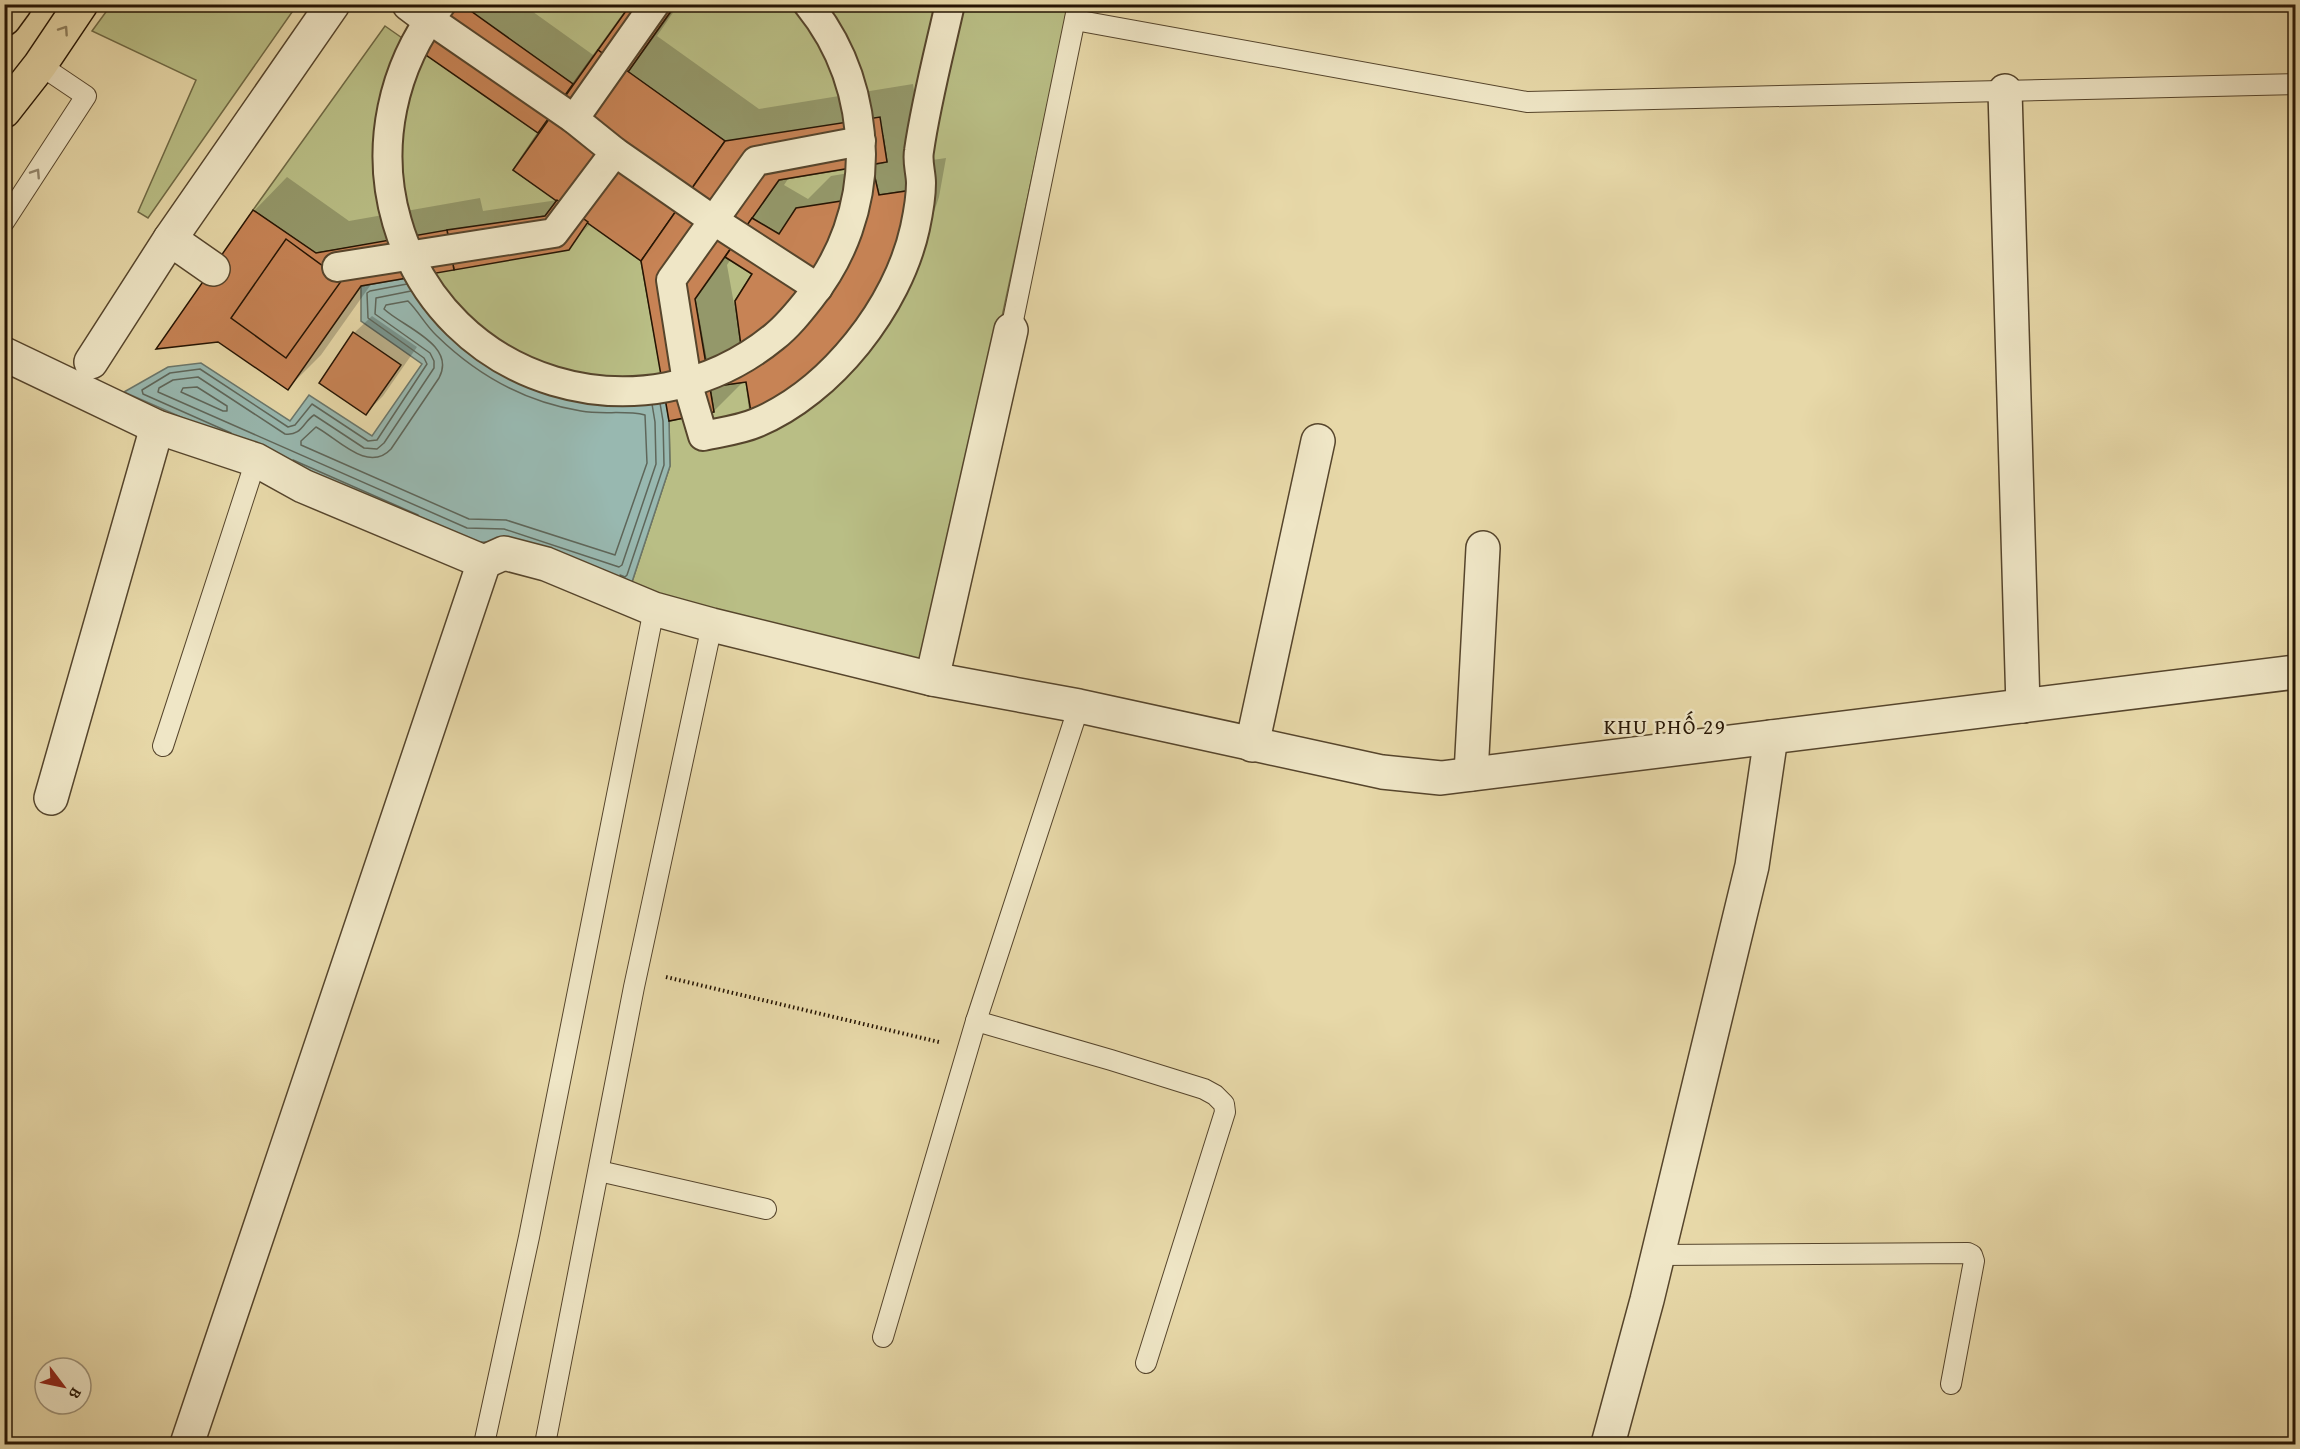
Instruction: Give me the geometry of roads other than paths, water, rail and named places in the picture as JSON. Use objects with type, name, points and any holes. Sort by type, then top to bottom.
[{"type":"highway","points":[[4,19],[15,4]]},
{"type":"highway","points":[[4,111],[40,65],[81,4]]},
{"type":"street","points":[[91,362],[170,239],[333,4]]},
{"type":"street","points":[[574,119],[655,4]]},
{"type":"street","points":[[808,4],[836,45],[855,103],[861,141],[859,183],[850,225],[833,264],[818,288],[794,318],[756,351],[711,375],[655,389],[611,392],[586,389],[536,376],[491,352],[452,319],[421,279],[409,256],[392,204],[388,177],[389,123],[403,69],[426,9],[615,152],[713,220],[818,288]]},
{"type":"street","points":[[861,141],[756,161],[671,280],[687,382],[703,436],[752,424],[784,407],[809,390],[833,368],[871,326],[897,280],[908,256],[915,230],[921,184],[918,155],[950,4]]},
{"type":"street","points":[[2005,91],[2023,706]]},
{"type":"street","points":[[337,267],[554,233],[615,152]]},
{"type":"street","points":[[170,239],[213,269]]},
{"type":"street","points":[[932,679],[1011,330]]},
{"type":"street","points":[[4,354],[157,427],[256,460],[303,486],[484,562],[504,553],[546,564],[654,609],[712,626],[932,679],[1079,706],[1382,772],[1441,777],[1471,774],[2295,672]]},
{"type":"street","points":[[51,798],[157,427]]},
{"type":"street","points":[[1252,745],[1318,441]]},
{"type":"street","points":[[1471,774],[1483,548]]},
{"type":"street","points":[[187,1444],[484,562]]},
{"type":"street","points":[[1608,1444],[1658,1255],[1752,866],[1771,737]]},
{"type":"lane","points":[[1011,330],[1077,12],[1527,102],[2295,84]]},
{"type":"lane","points":[[4,222],[86,96],[40,65]]},
{"type":"lane","points":[[163,746],[256,460]]},
{"type":"lane","points":[[484,1444],[534,1213],[654,609]]},
{"type":"lane","points":[[545,1444],[638,970],[712,626]]},
{"type":"lane","points":[[883,1337],[976,1021],[1079,706]]},
{"type":"lane","points":[[976,1021],[1204,1089],[1224,1104],[1225,1112],[1146,1363]]},
{"type":"lane","points":[[599,1171],[766,1209]]},
{"type":"lane","points":[[1658,1255],[1968,1253],[1974,1261],[1951,1384]]},
{"type":"water","points":[[419,276],[513,365],[664,388],[669,421],[670,466],[631,585],[500,542],[465,542],[124,392],[168,367],[201,363],[290,421],[309,395],[372,436],[422,364],[361,321],[361,286]]},
{"type":"district","name":"KHU PHỐ 29","points":[[1665,727]]}]
